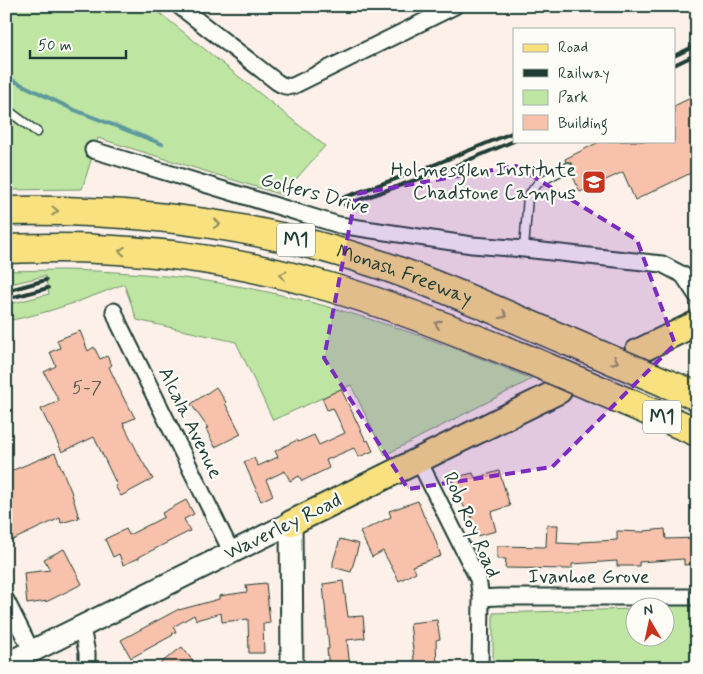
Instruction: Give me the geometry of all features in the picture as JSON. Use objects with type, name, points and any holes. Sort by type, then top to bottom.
[{"type":"highway","name":"Monash Freeway","points":[[6,212],[44,210],[151,215],[241,228],[294,240],[373,262],[426,282],[697,396]]},
{"type":"highway","name":"Monash Freeway","points":[[6,250],[49,248],[144,252],[282,274],[328,286],[373,300],[532,361],[697,432]]},
{"type":"main road","points":[[637,352],[697,322]]},
{"type":"main road","name":"Waverley Road","points":[[6,664],[559,391]]},
{"type":"main road","points":[[290,523],[292,668]]},
{"type":"street","points":[[179,6],[283,86],[293,86],[455,6]]},
{"type":"street","name":"Golfers Drive","points":[[93,150],[339,225],[472,245],[662,264],[683,275],[697,296]]},
{"type":"street","name":"Alcala Avenue","points":[[114,311],[232,553]]},
{"type":"street","name":"Rob Roy Road","points":[[419,461],[478,579],[480,598],[480,668]]},
{"type":"street","name":"Ivanhoe Grove","points":[[480,598],[697,597]]},
{"type":"street","points":[[6,600],[32,652]]},
{"type":"street","points":[[82,628],[87,653],[87,668]]},
{"type":"lane","points":[[6,110],[37,132]]},
{"type":"lane","points":[[524,249],[528,196],[538,183],[568,167]]},
{"type":"highlighted area","points":[[516,166],[637,240],[675,344],[552,467],[408,489],[324,358],[356,194]]},
{"type":"green space","points":[[6,6],[151,6],[325,146],[282,195],[98,138],[82,189],[6,190]]},
{"type":"green space","points":[[59,270],[169,276],[277,294],[407,331],[532,379],[385,455],[351,385],[273,420],[236,342],[137,320],[124,284],[51,310],[6,321],[6,305],[49,294],[45,276],[6,285],[6,271]]},
{"type":"green space","points":[[676,601],[697,601],[697,668],[493,668],[493,613],[626,609],[626,646],[676,646]]},
{"type":"building","points":[[697,95],[697,170],[635,200],[623,172],[580,192],[571,172],[573,165],[571,162],[566,162],[565,159],[599,142],[676,142],[676,105]]},
{"type":"building","points":[[80,331],[88,351],[94,347],[100,359],[107,356],[112,365],[109,367],[135,418],[123,423],[153,479],[121,496],[94,437],[62,452],[41,409],[59,401],[44,372],[56,366],[50,352],[60,348],[57,340]]},
{"type":"building","points":[[216,387],[226,402],[241,434],[215,447],[206,429],[208,428],[191,404]]},
{"type":"building","points":[[341,389],[366,441],[368,440],[373,451],[359,457],[354,448],[326,460],[329,468],[302,481],[299,476],[290,481],[285,471],[266,480],[273,495],[261,501],[244,462],[254,458],[258,466],[278,457],[275,451],[297,440],[298,442],[314,435],[319,445],[345,433],[333,408],[327,410],[322,398]]},
{"type":"building","points":[[55,453],[71,491],[79,518],[61,523],[60,518],[6,543],[6,473]]},
{"type":"building","points":[[499,471],[510,506],[491,512],[496,531],[477,536],[471,515],[469,516],[459,497],[457,498],[452,478],[473,473],[475,478]]},
{"type":"building","points":[[186,500],[194,514],[184,519],[190,531],[123,565],[119,554],[113,557],[105,539],[126,529],[129,535],[164,517],[162,513]]},
{"type":"building","points":[[418,501],[441,556],[412,566],[416,572],[399,581],[383,551],[372,557],[360,532],[391,517],[389,511]]},
{"type":"building","points":[[547,525],[558,525],[557,543],[580,544],[580,542],[617,540],[617,531],[644,532],[665,529],[666,539],[697,538],[697,564],[684,565],[684,559],[639,562],[639,566],[617,566],[617,561],[572,564],[572,569],[505,568],[506,559],[497,559],[497,546],[546,547]]},
{"type":"building","points":[[340,539],[359,544],[351,572],[333,567]]},
{"type":"building","points":[[64,549],[82,584],[48,601],[27,604],[24,573],[50,570],[44,559]]},
{"type":"building","points":[[343,581],[348,617],[363,616],[365,638],[347,640],[350,668],[329,668],[323,584]]},
{"type":"building","points":[[266,583],[270,623],[263,624],[264,653],[249,653],[248,619],[222,622],[221,613],[196,620],[194,615],[173,627],[176,632],[173,635],[131,658],[121,640],[179,609],[219,599],[219,596],[247,592],[246,585]]},
{"type":"building","points":[[437,620],[440,639],[436,640],[437,668],[415,668],[410,623]]},
{"type":"building","points":[[182,647],[193,661],[184,668],[154,668]]},
{"type":"waterway","points":[[6,77],[72,109],[162,144]]},
{"type":"railway","points":[[676,55],[697,45]]},
{"type":"railway","points":[[676,64],[697,54]]},
{"type":"railway","points":[[343,198],[431,166],[513,132]]},
{"type":"railway","points":[[345,205],[452,167],[513,141]]},
{"type":"railway","points":[[6,291],[46,280]]},
{"type":"railway","points":[[6,299],[48,288]]},
{"type":"place","name":"Holmesglen Institute Chadstone Campus","points":[[594,182]]}]
